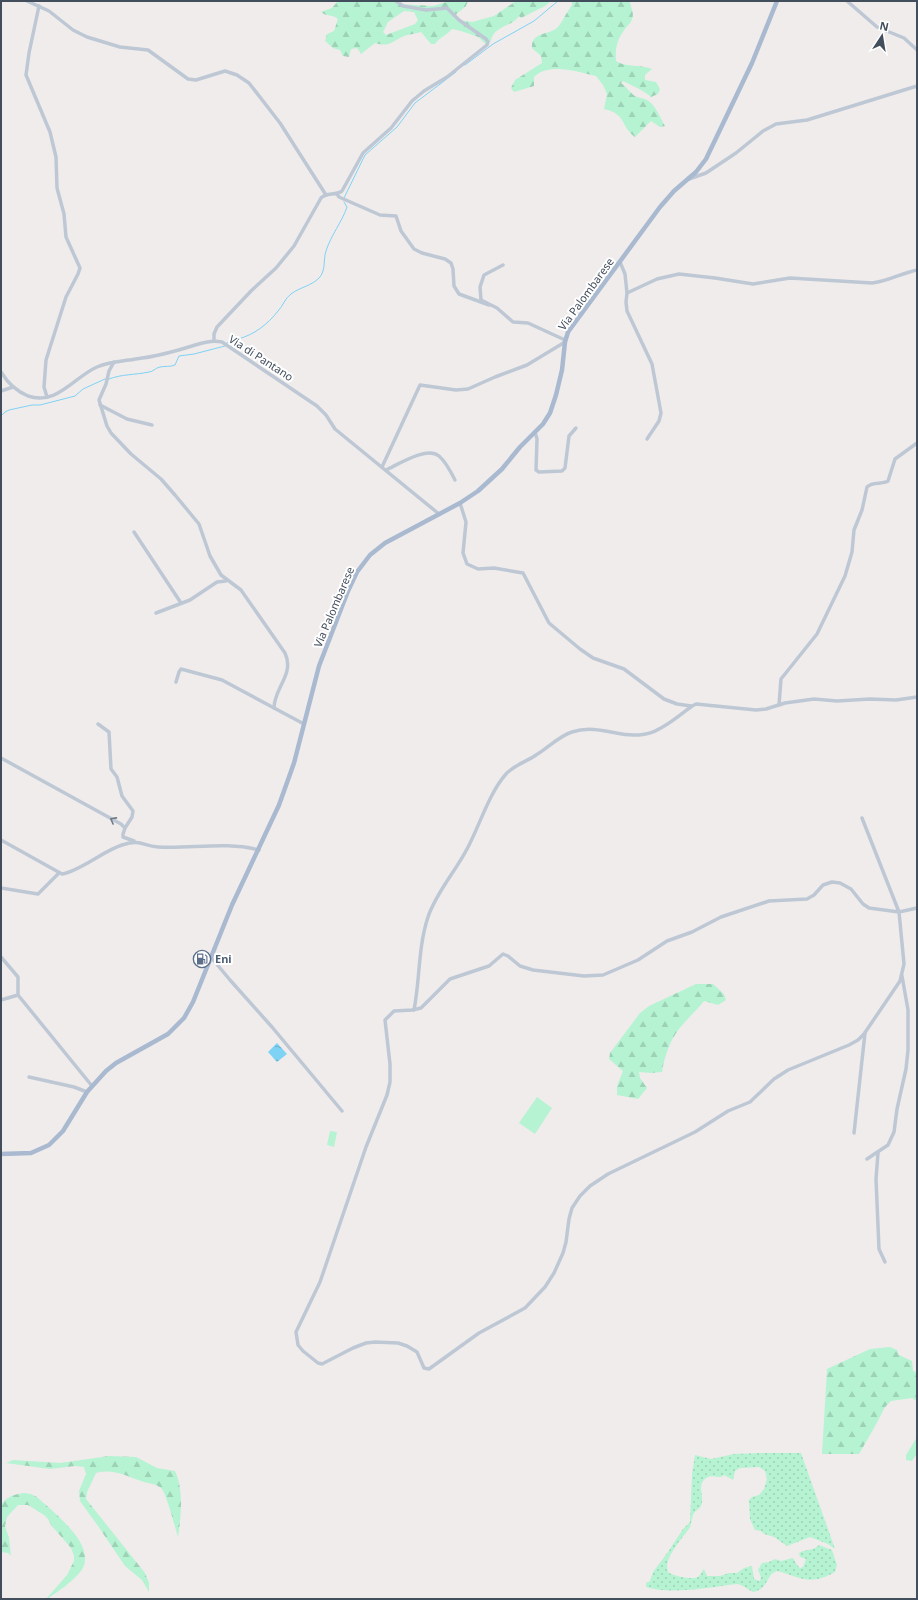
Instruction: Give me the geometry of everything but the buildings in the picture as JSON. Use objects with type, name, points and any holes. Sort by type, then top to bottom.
[{"type":"main road","name":"Via Palombarese","points":[[1,1154],[31,1154],[49,1145],[64,1130],[87,1092],[113,1065],[164,1037],[180,1023],[191,1005],[232,905],[282,798],[322,660],[350,588],[362,565],[374,552],[388,541],[460,504],[491,480],[506,465],[518,449],[546,421],[553,404],[562,372],[565,341],[571,327],[662,204],[701,166],[710,152],[752,63],[777,1]]},
{"type":"street","points":[[27,1],[51,13],[73,30],[87,37],[117,46],[148,50],[188,79],[196,80],[225,71],[244,79],[280,122],[326,195]]},
{"type":"street","points":[[214,341],[214,334],[217,327],[288,255],[320,200],[326,195],[337,194],[346,186],[363,153],[391,128],[412,101],[424,91],[447,77],[484,49],[488,44],[486,39],[459,20],[447,8],[426,10],[401,6],[396,1]]},
{"type":"street","points":[[847,1],[876,26],[905,39],[917,50]]},
{"type":"street","points":[[1,372],[13,387],[21,393],[30,396],[47,398],[44,387],[46,360],[66,297],[79,273],[80,268],[66,237],[64,214],[57,188],[56,157],[50,132],[26,75],[28,55],[38,6]]},
{"type":"street","points":[[689,179],[706,173],[736,153],[761,132],[772,126],[782,123],[807,120],[917,86]]},
{"type":"street","points":[[337,194],[339,197],[370,212],[380,215],[396,216],[401,231],[414,249],[422,253],[444,258],[451,263],[453,269],[454,286],[459,294],[498,309],[512,322],[527,323],[565,341]]},
{"type":"street","points":[[620,262],[625,274],[627,311],[652,364],[660,413],[659,421],[647,439]]},
{"type":"street","points":[[489,305],[480,298],[481,283],[486,273],[503,265]]},
{"type":"street","points":[[627,293],[655,280],[676,275],[715,278],[753,284],[790,278],[872,283],[880,282],[900,274],[917,270]]},
{"type":"street","name":"Via di Pantano","points":[[47,398],[64,390],[95,368],[114,362],[152,356],[214,341],[225,344],[318,406],[326,414],[334,428],[439,514]]},
{"type":"street","points":[[382,467],[420,386],[456,390],[468,389],[495,376],[527,365],[565,341]]},
{"type":"street","points":[[114,362],[109,371],[106,386],[100,395],[100,405],[108,429],[131,454],[165,483],[199,523],[212,560],[226,581]]},
{"type":"street","points":[[1,391],[13,387]]},
{"type":"street","points":[[100,405],[128,420],[152,425]]},
{"type":"street","points":[[535,432],[537,438],[536,471],[562,471],[565,468],[569,436],[576,428]]},
{"type":"street","points":[[779,705],[781,678],[819,632],[846,572],[852,550],[854,532],[861,513],[867,487],[872,484],[885,483],[888,481],[895,459],[917,443]]},
{"type":"street","points":[[386,470],[420,454],[431,452],[442,458],[456,480]]},
{"type":"street","points":[[460,504],[466,522],[462,545],[463,554],[469,565],[478,569],[494,568],[523,573],[549,623],[582,651],[597,659],[624,668],[664,699],[677,704],[691,706],[699,704],[756,710],[816,699],[837,701],[868,699],[896,700],[917,697]]},
{"type":"street","points":[[134,532],[181,603]]},
{"type":"street","points":[[156,614],[193,598],[217,582],[226,581],[234,584],[241,590],[286,654],[288,670],[275,700],[274,708]]},
{"type":"street","points":[[176,682],[181,669],[214,677],[231,684],[304,724]]},
{"type":"street","points":[[414,1010],[424,935],[430,912],[465,853],[498,786],[506,774],[512,768],[536,755],[571,732],[596,729],[628,735],[644,735],[666,726],[691,706]]},
{"type":"street","points":[[98,724],[109,732],[111,769],[118,779],[122,796],[133,811],[132,817],[125,828],[123,834],[124,838],[158,847],[230,846],[259,850]]},
{"type":"street","points":[[1,758],[125,828]]},
{"type":"street","points":[[862,818],[899,912],[904,962],[902,976],[908,1017],[907,1065],[897,1109],[893,1137],[888,1145],[867,1159]]},
{"type":"street","points":[[1,840],[59,873],[65,874],[118,846],[137,842]]},
{"type":"street","points":[[1,888],[38,894],[59,873]]},
{"type":"street","points":[[902,976],[865,1032],[853,1043],[788,1070],[774,1079],[748,1103],[728,1111],[695,1132],[606,1175],[590,1186],[580,1196],[572,1208],[562,1256],[553,1275],[545,1287],[525,1308],[479,1333],[429,1369],[424,1368],[418,1353],[407,1346],[398,1343],[366,1343],[353,1348],[325,1364],[320,1364],[303,1351],[298,1343],[296,1331],[320,1282],[366,1147],[387,1095],[390,1082],[390,1062],[385,1019],[395,1010],[414,1010],[421,1008],[452,978],[488,967],[503,954],[508,956],[520,966],[529,969],[584,976],[603,975],[638,960],[666,941],[692,932],[721,917],[772,900],[807,899],[814,895],[823,885],[830,882],[839,882],[849,888],[868,907],[899,912],[917,908]]},
{"type":"street","points":[[210,956],[342,1111]]},
{"type":"street","points":[[1,957],[18,977],[18,995],[92,1086]]},
{"type":"street","points":[[1,1000],[18,995]]},
{"type":"street","points":[[854,1133],[865,1032]]},
{"type":"street","points":[[29,1077],[87,1092]]},
{"type":"street","points":[[878,1153],[876,1179],[879,1250],[885,1262]]},
{"type":"green space","points":[[338,1],[394,1],[398,4],[433,6],[450,1],[468,1],[466,6],[453,17],[457,20],[472,22],[494,16],[516,1],[551,1],[545,6],[521,18],[519,16],[516,20],[499,29],[492,36],[491,41],[486,44],[478,37],[452,29],[435,44],[431,44],[421,32],[404,36],[392,43],[375,43],[361,54],[357,48],[351,49],[349,57],[343,56],[340,50],[333,48],[325,41],[327,34],[334,31],[338,19],[334,16],[321,12],[332,8]],"holes":[[[404,11],[414,12],[418,20],[415,24],[386,35],[383,32],[388,22]]]},
{"type":"green space","points":[[572,1],[630,1],[633,17],[618,40],[616,48],[616,61],[652,69],[645,75],[645,80],[656,82],[660,89],[658,94],[651,97],[623,81],[621,83],[635,96],[646,99],[650,102],[665,126],[660,127],[651,121],[635,137],[627,129],[620,117],[611,111],[604,109],[607,94],[603,85],[596,76],[564,69],[547,70],[540,72],[534,77],[534,86],[514,92],[511,88],[515,80],[542,63],[541,56],[532,48],[532,43],[537,36],[558,27],[572,5]]},
{"type":"green space","points":[[696,984],[713,984],[724,994],[726,1000],[718,1005],[704,1001],[685,1022],[676,1033],[670,1044],[662,1072],[639,1072],[640,1078],[647,1088],[638,1099],[617,1095],[617,1086],[623,1071],[609,1059],[610,1053],[640,1013],[649,1006]]},
{"type":"green space","points":[[537,1097],[552,1108],[535,1134],[519,1123]]},
{"type":"green space","points":[[330,1131],[337,1132],[334,1147],[327,1145]]},
{"type":"green space","points":[[890,1347],[897,1350],[899,1355],[912,1361],[913,1371],[917,1372],[917,1401],[912,1398],[891,1401],[885,1407],[859,1454],[822,1454],[827,1369],[870,1349]]},
{"type":"green space","points":[[917,1437],[917,1453],[912,1461],[906,1460],[906,1455]]},
{"type":"green space","points":[[801,1453],[835,1549],[828,1544],[810,1537],[787,1546],[774,1537],[755,1530],[750,1519],[749,1500],[752,1497],[759,1495],[764,1489],[767,1479],[765,1471],[759,1467],[740,1468],[735,1471],[733,1480],[724,1475],[721,1477],[708,1477],[704,1480],[701,1486],[701,1506],[695,1511],[691,1525],[670,1556],[667,1567],[668,1572],[683,1577],[695,1578],[699,1576],[704,1569],[707,1576],[720,1576],[729,1573],[737,1573],[744,1568],[752,1566],[754,1579],[760,1581],[761,1577],[758,1570],[762,1563],[775,1559],[781,1561],[793,1558],[800,1568],[803,1567],[806,1559],[800,1557],[799,1553],[819,1545],[832,1550],[837,1565],[835,1572],[819,1579],[812,1580],[777,1571],[771,1575],[762,1588],[753,1592],[737,1584],[679,1590],[646,1587],[646,1583],[650,1581],[653,1572],[683,1529],[690,1522],[692,1474],[695,1455],[711,1459],[734,1454]]},
{"type":"green space","points":[[109,1456],[136,1457],[157,1468],[175,1471],[178,1478],[181,1504],[178,1537],[166,1498],[162,1489],[157,1486],[119,1473],[108,1471],[96,1473],[87,1492],[86,1499],[145,1573],[149,1583],[149,1592],[142,1580],[125,1566],[80,1501],[79,1491],[86,1474],[84,1467],[75,1466],[50,1469],[6,1463],[13,1460],[60,1463]]},
{"type":"green space","points":[[24,1493],[37,1497],[63,1520],[72,1530],[84,1551],[85,1561],[81,1571],[61,1590],[47,1599],[67,1575],[74,1561],[74,1556],[71,1548],[51,1525],[48,1519],[28,1505],[18,1505],[7,1517],[5,1526],[9,1538],[11,1556],[8,1553],[1,1552],[2,1504],[7,1498]]},
{"type":"water","points":[[277,1043],[287,1054],[277,1062],[268,1052]]},
{"type":"waterway","points":[[465,65],[493,44],[534,21],[558,1]]},
{"type":"waterway","points":[[344,198],[365,155],[397,127],[415,103],[456,72]]},
{"type":"waterway","points":[[238,339],[250,335],[265,325],[280,309],[289,296],[320,277],[323,271],[325,254],[328,245],[347,207],[344,202]]},
{"type":"waterway","points":[[227,343],[235,341]]},
{"type":"waterway","points":[[109,379],[119,376],[150,372],[160,367],[173,366],[175,365],[179,356],[194,354],[225,346]]},
{"type":"waterway","points":[[1,416],[9,410],[32,405],[40,405],[75,396],[83,389],[105,379]]},
{"type":"place","name":"Eni","points":[[202,959]]}]
